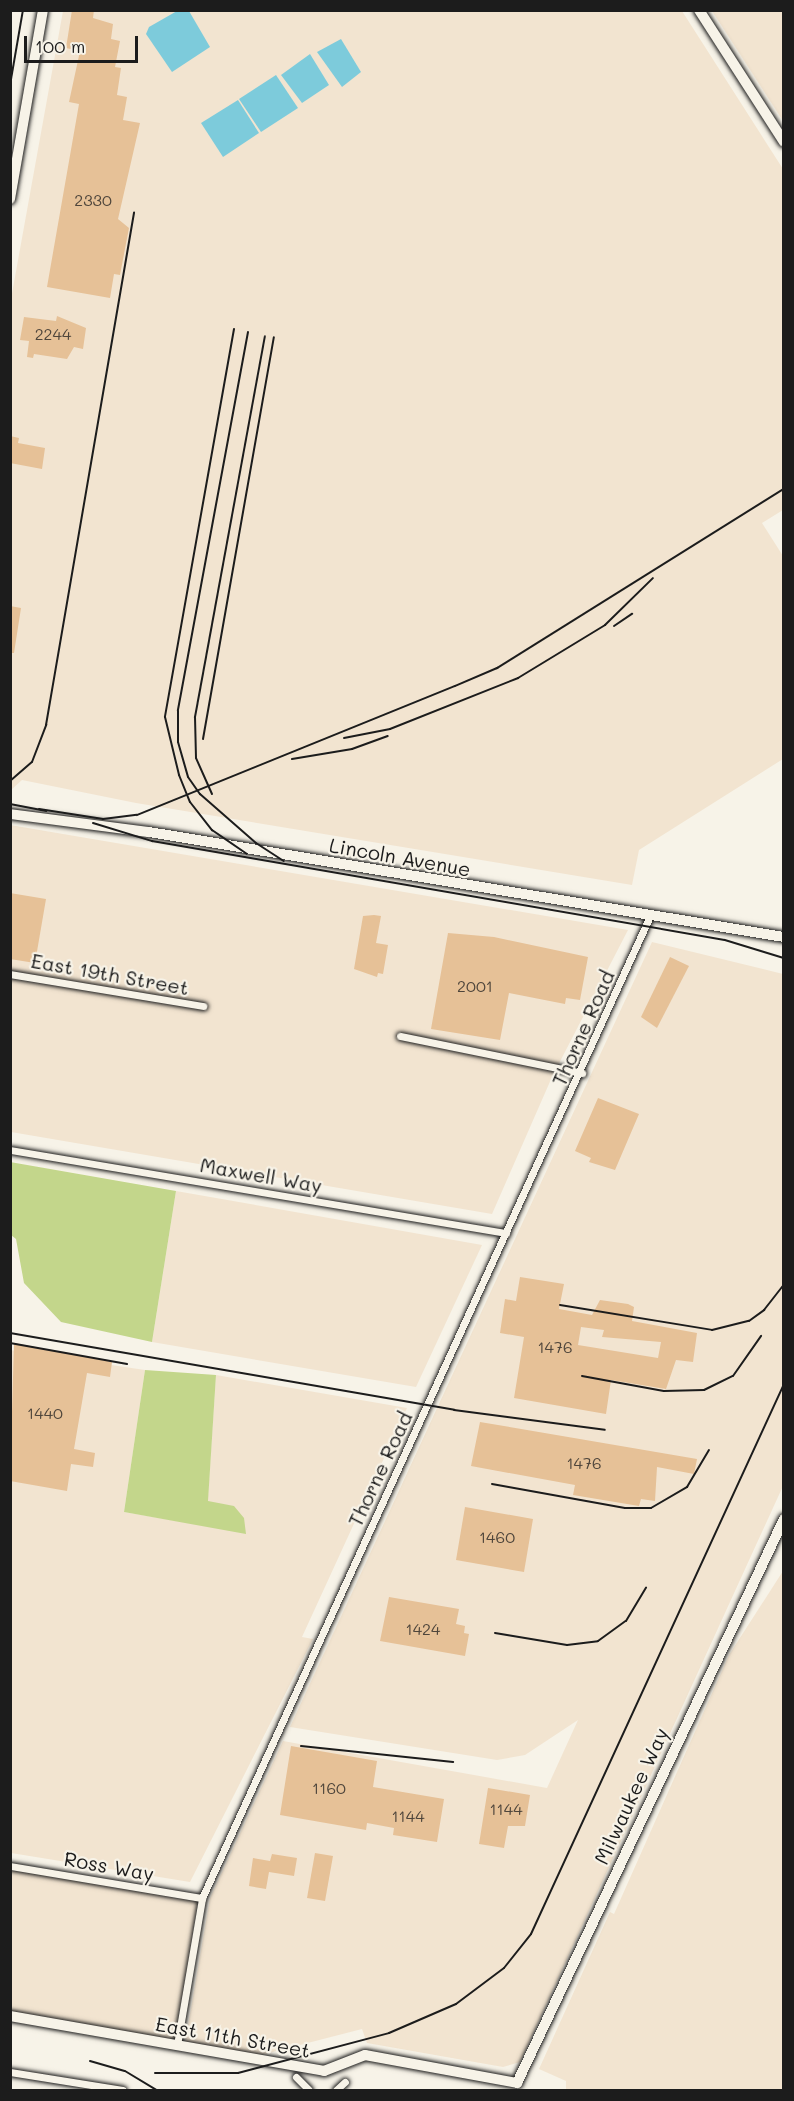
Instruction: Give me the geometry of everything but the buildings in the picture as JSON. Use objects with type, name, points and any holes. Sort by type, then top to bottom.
[{"type":"street","points":[[10,199],[43,10]]},
{"type":"street","points":[[699,10],[783,142]]},
{"type":"street","name":"Lincoln Avenue","points":[[10,814],[148,832],[649,918],[780,936]]},
{"type":"street","name":"Thorne Road","points":[[177,2045],[202,1898],[506,1233],[582,1073],[649,918]]},
{"type":"street","name":"East 19th Street","points":[[10,974],[203,1006]]},
{"type":"street","points":[[400,1036],[582,1073]]},
{"type":"street","name":"Maxwell Way","points":[[10,1150],[506,1233]]},
{"type":"street","name":"Milwaukee Way","points":[[516,2087],[783,1519]]},
{"type":"street","name":"Ross Way","points":[[10,1866],[202,1898]]},
{"type":"street","name":"East 11th Street","points":[[10,2016],[324,2071],[352,2056],[372,2056],[433,2071],[516,2087]]},
{"type":"street","points":[[10,2072],[123,2091]]},
{"type":"street","name":"East 11th Street","points":[[296,2077],[309,2091]]},
{"type":"street","points":[[336,2091],[345,2082]]},
{"type":"shaded area","points":[[63,11],[682,11],[783,169],[783,510],[762,523],[783,556],[783,759],[639,850],[632,885],[136,803],[22,780],[11,790],[11,299]]},
{"type":"shaded area","points":[[712,11],[783,11],[783,121]]},
{"type":"shaded area","points":[[10,825],[628,930],[552,1077],[492,1214],[11,1132]]},
{"type":"shaded area","points":[[652,942],[783,974],[783,1486],[520,2062],[503,2067],[367,2043],[362,2029],[261,2055],[185,2043],[210,1898],[283,1741],[547,1788],[578,1720],[525,1755],[497,1760],[290,1727]]},
{"type":"shaded area","points":[[176,1191],[482,1245],[416,1387],[152,1342]]},
{"type":"shaded area","points":[[10,1350],[145,1370],[124,1512],[206,1526],[216,1375],[407,1408],[302,1637],[313,1639],[190,1882],[11,1853]]},
{"type":"shaded area","points":[[783,1571],[783,2090],[566,2090],[566,2081],[539,2069],[610,1912],[614,1914],[729,1655]]},
{"type":"shaded area","points":[[10,1868],[198,1899],[176,2041],[11,2015]]},
{"type":"green space","points":[[10,1162],[176,1191],[152,1342],[61,1322],[24,1283],[16,1239],[11,1235]]},
{"type":"green space","points":[[145,1370],[216,1375],[208,1501],[234,1506],[244,1518],[246,1534],[124,1512]]},
{"type":"water","points":[[177,11],[189,11],[210,47],[172,72],[146,34],[149,27]]},
{"type":"water","points":[[341,39],[361,72],[342,87],[317,52]]},
{"type":"water","points":[[310,54],[329,85],[302,103],[281,75]]},
{"type":"water","points":[[276,75],[298,108],[261,132],[239,99]]},
{"type":"water","points":[[238,100],[259,133],[223,157],[201,123]]},
{"type":"railway","points":[[10,85],[23,10]]},
{"type":"railway","points":[[10,781],[32,762],[46,725],[134,213]]},
{"type":"railway","points":[[234,329],[165,717],[179,775],[190,802],[212,830],[247,854]]},
{"type":"railway","points":[[248,332],[178,711],[178,742],[188,777],[200,794],[256,843],[284,861]]},
{"type":"railway","points":[[212,794],[196,758],[195,717],[265,336]]},
{"type":"railway","points":[[203,739],[274,337]]},
{"type":"railway","points":[[39,809],[103,819],[137,815],[497,668],[784,489]]},
{"type":"railway","points":[[344,738],[390,729],[518,678],[605,625],[653,578]]},
{"type":"railway","points":[[614,626],[632,614]]},
{"type":"railway","points":[[292,759],[352,749],[388,736]]},
{"type":"railway","points":[[10,804],[46,811]]},
{"type":"railway","points":[[93,823],[152,841],[725,940],[784,958]]},
{"type":"railway","points":[[560,1305],[712,1330],[749,1321],[764,1310],[784,1284]]},
{"type":"railway","points":[[10,1333],[454,1410],[605,1430]]},
{"type":"railway","points":[[582,1376],[664,1391],[704,1390],[733,1376],[761,1336]]},
{"type":"railway","points":[[10,1343],[127,1364]]},
{"type":"railway","points":[[155,2073],[238,2073],[389,2033],[456,2004],[504,1968],[531,1934],[784,1384]]},
{"type":"railway","points":[[492,1484],[625,1508],[651,1508],[687,1487],[709,1450]]},
{"type":"railway","points":[[495,1633],[567,1645],[598,1641],[626,1621],[646,1588]]},
{"type":"railway","points":[[301,1746],[453,1762]]},
{"type":"railway","points":[[90,2061],[125,2071],[157,2090]]}]
